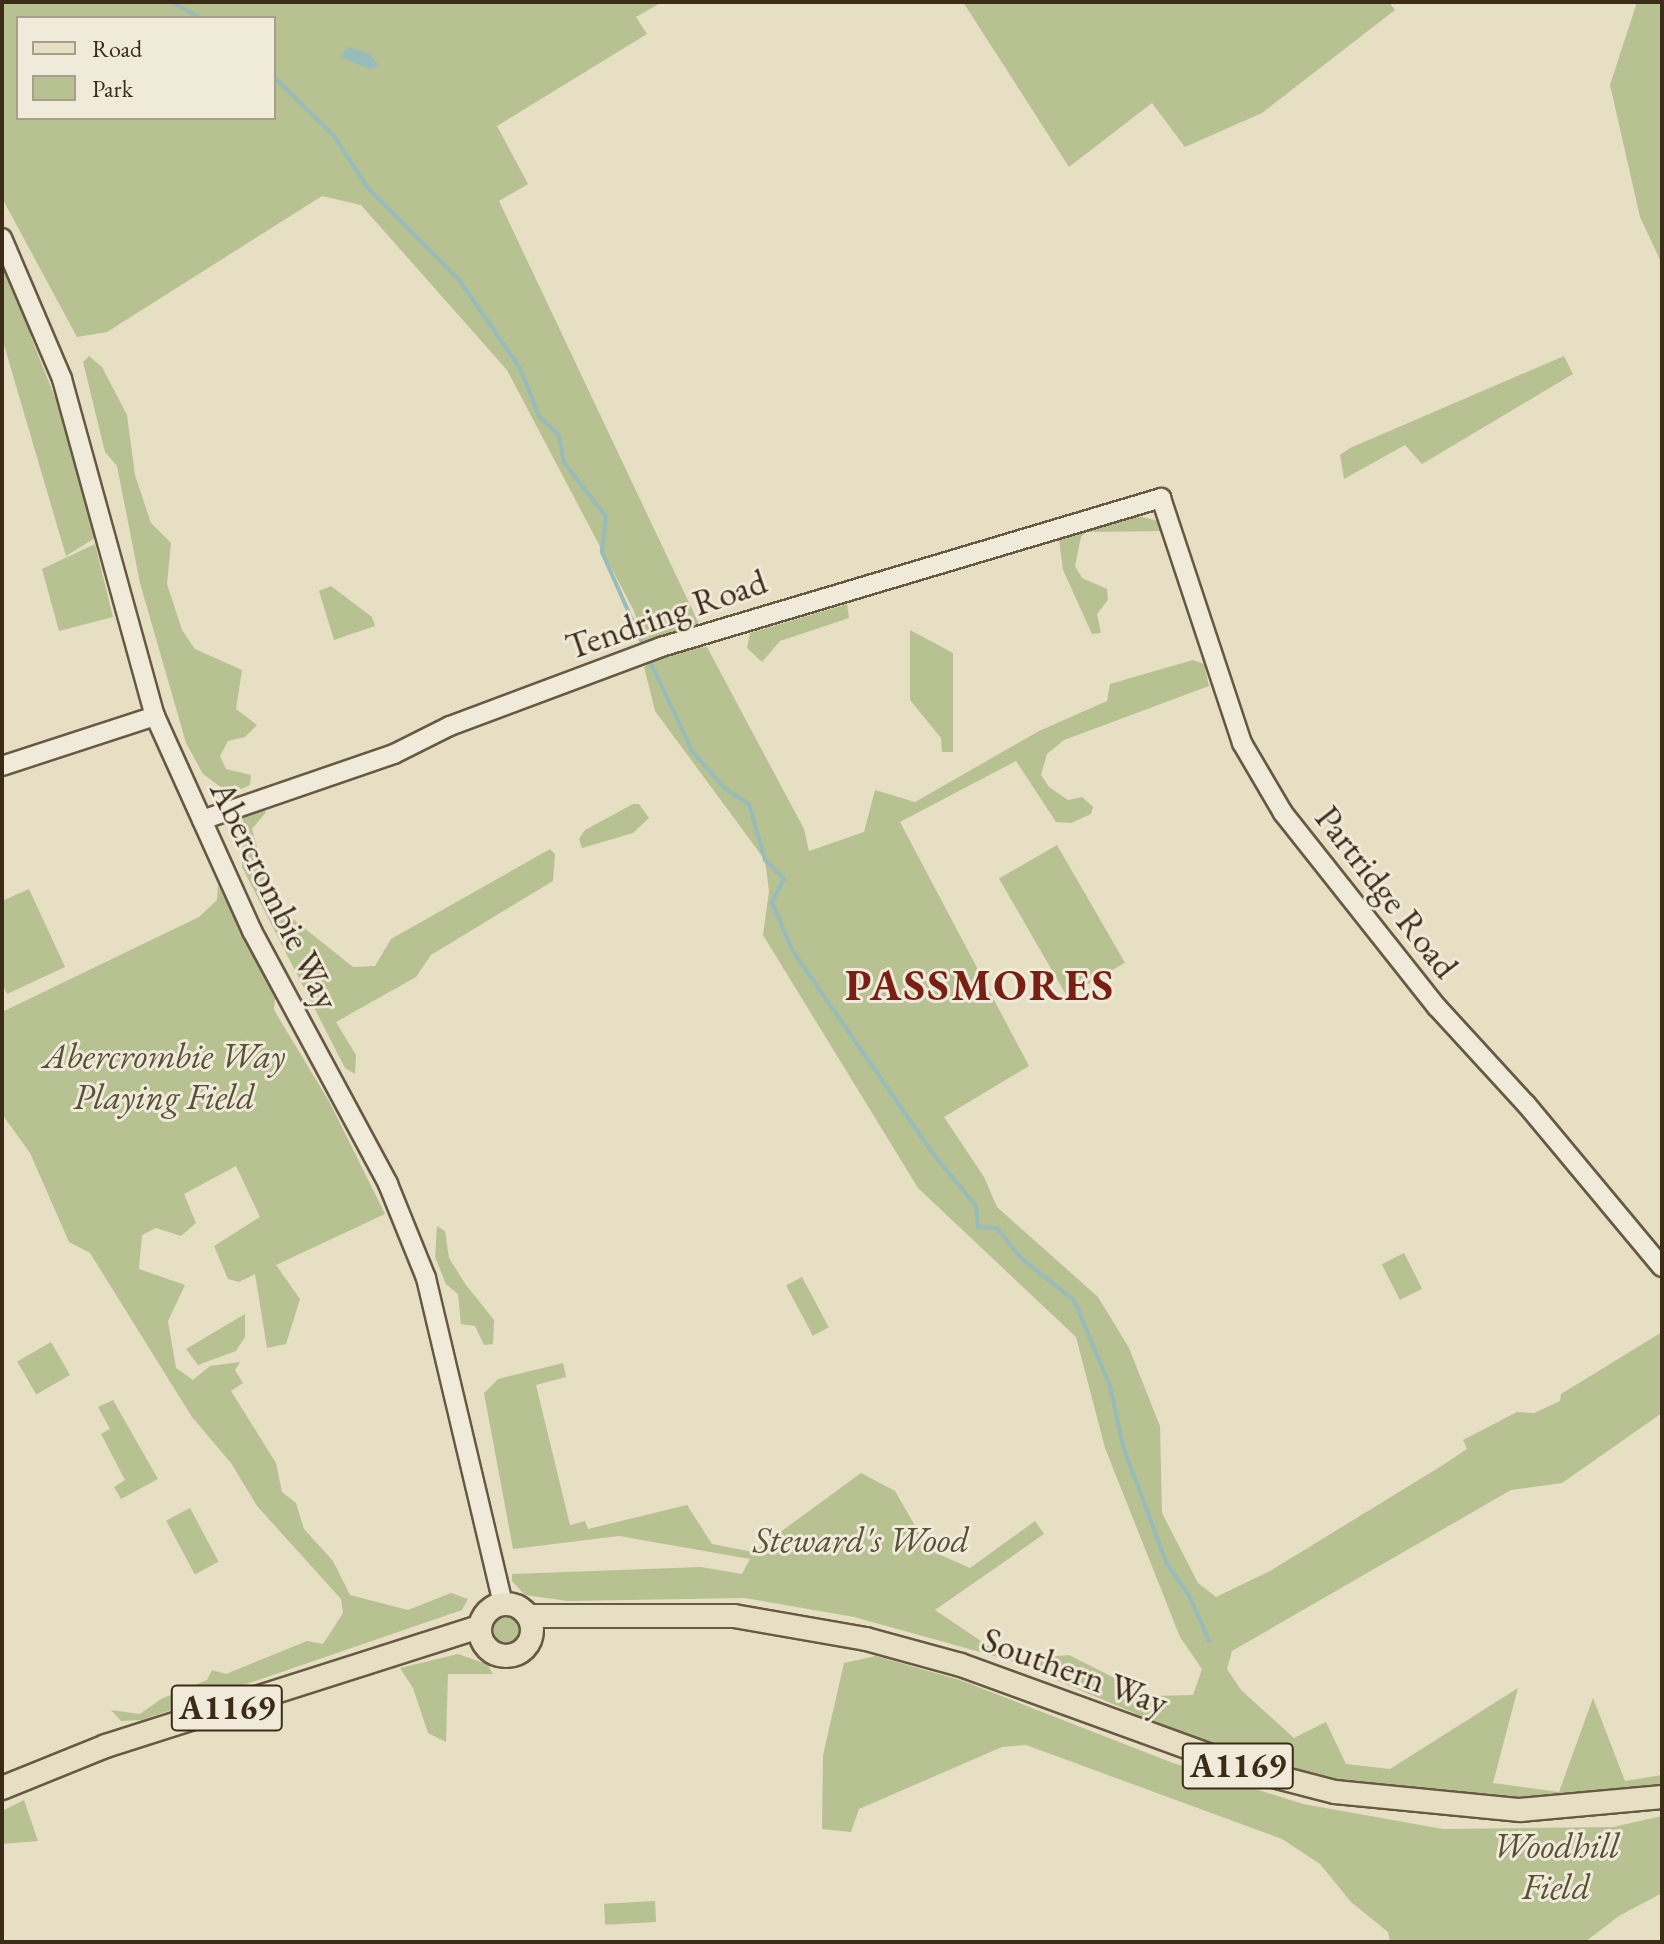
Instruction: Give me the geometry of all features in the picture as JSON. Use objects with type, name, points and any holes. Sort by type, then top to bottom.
[{"type":"main road","name":"Southern Way","points":[[530,1624],[557,1618],[651,1613],[734,1616],[866,1639],[961,1665],[1250,1770],[1335,1792],[1520,1810],[1662,1797]]},
{"type":"main road","points":[[454,1636],[491,1652],[518,1654],[530,1624],[491,1614],[491,1652]]},
{"type":"main road","name":"A1169","points":[[2,1788],[106,1746],[454,1636],[491,1614]]},
{"type":"street","name":"Abercrombie Way","points":[[2,238],[62,379],[155,716],[252,931],[388,1184],[426,1278],[494,1575],[491,1614]]},
{"type":"street","name":"Tendring Road","points":[[202,820],[394,754],[450,726],[661,647],[1161,498]]},
{"type":"street","name":"Partridge Road","points":[[1161,498],[1242,743],[1283,813],[1437,1007],[1526,1104],[1662,1267]]},
{"type":"street","points":[[2,766],[155,716]]},
{"type":"green space","points":[[2,2],[662,2],[636,17],[647,34],[497,126],[528,184],[499,201],[700,626],[645,645],[634,611],[507,370],[361,205],[322,196],[107,332],[77,337],[2,198]]},
{"type":"green space","points":[[963,2],[1389,2],[1395,10],[1262,113],[1185,147],[1152,103],[1069,167]]},
{"type":"green space","points":[[1637,2],[1662,2],[1662,264],[1640,217],[1610,85]]},
{"type":"green space","points":[[2,253],[33,320],[31,337],[58,405],[93,533],[103,533],[66,556],[2,338]]},
{"type":"green space","points":[[89,356],[102,367],[127,415],[135,475],[151,523],[171,543],[167,584],[182,630],[195,649],[242,670],[236,709],[257,725],[245,737],[228,741],[220,756],[226,769],[251,775],[250,785],[230,794],[203,774],[186,743],[140,583],[117,466],[105,452],[83,362]]},
{"type":"green space","points":[[1564,356],[1573,374],[1422,464],[1405,445],[1344,479],[1340,455],[1350,448]]},
{"type":"green space","points":[[1134,515],[1163,522],[1167,531],[1086,532],[1081,537],[1075,566],[1082,578],[1107,589],[1108,600],[1097,614],[1101,633],[1092,634],[1063,570],[1059,540],[1072,528]]},
{"type":"green space","points":[[95,544],[113,617],[59,631],[42,569]]},
{"type":"green space","points":[[331,586],[372,617],[375,626],[334,640],[319,591]]},
{"type":"green space","points":[[847,604],[849,618],[780,641],[762,662],[747,648],[750,633]]},
{"type":"green space","points":[[910,630],[953,653],[953,752],[942,752],[941,738],[910,700]]},
{"type":"green space","points":[[707,647],[804,829],[809,851],[864,832],[875,790],[915,802],[1039,731],[1107,701],[1110,684],[1193,660],[1204,664],[1209,686],[1064,740],[1047,754],[1041,775],[1049,787],[1068,800],[1082,797],[1093,807],[1091,814],[1071,823],[1056,822],[1016,761],[900,822],[1029,1066],[944,1117],[984,1177],[997,1207],[1098,1297],[1129,1348],[1160,1426],[1162,1513],[1198,1583],[1216,1597],[1270,1571],[1443,1465],[1467,1449],[1463,1440],[1517,1412],[1534,1413],[1560,1401],[1561,1394],[1662,1332],[1662,1413],[1562,1483],[1511,1490],[1232,1651],[1227,1669],[1241,1690],[1294,1738],[1326,1722],[1346,1764],[1390,1769],[1518,1688],[1493,1783],[1559,1792],[1593,1698],[1625,1781],[1662,1775],[1662,1788],[1584,1801],[1446,1801],[1336,1784],[1198,1740],[1009,1660],[1069,1655],[1150,1696],[1193,1695],[1202,1669],[1180,1637],[1105,1448],[1076,1337],[918,1188],[763,935],[769,891],[765,860],[655,711],[644,667],[669,650]]},
{"type":"green space","points":[[633,804],[639,804],[649,818],[633,833],[582,848],[579,839],[585,830]]},
{"type":"green space","points":[[260,807],[266,812],[252,829],[273,903],[353,967],[375,966],[391,939],[550,849],[555,854],[553,881],[431,955],[416,977],[336,1022],[356,1055],[355,1074],[345,1068],[242,867],[243,816]]},
{"type":"green space","points":[[1057,845],[1125,963],[1067,996],[999,879]]},
{"type":"green space","name":"Abercrombie Way Playing Field","points":[[218,885],[275,998],[274,1010],[330,1103],[385,1214],[276,1265],[300,1299],[286,1344],[267,1348],[255,1274],[239,1282],[228,1279],[214,1246],[260,1217],[236,1166],[184,1194],[196,1223],[181,1236],[156,1228],[142,1235],[139,1269],[185,1285],[168,1321],[176,1368],[193,1380],[210,1366],[240,1362],[235,1370],[243,1383],[231,1391],[276,1463],[282,1492],[296,1503],[304,1529],[333,1561],[350,1595],[408,1610],[451,1593],[468,1599],[462,1610],[142,1720],[121,1721],[111,1710],[140,1714],[161,1699],[207,1680],[212,1670],[226,1674],[307,1641],[323,1644],[343,1613],[341,1599],[257,1506],[231,1463],[192,1417],[90,1253],[69,1242],[30,1153],[2,1114],[2,1012],[199,917],[217,900]]},
{"type":"green space","points":[[29,889],[65,967],[7,994],[2,983],[2,901]]},
{"type":"green space","points":[[437,1226],[445,1231],[449,1258],[494,1320],[493,1344],[484,1345],[475,1326],[461,1324],[458,1294],[446,1284],[435,1257]]},
{"type":"green space","points":[[1404,1253],[1422,1289],[1400,1300],[1382,1264]]},
{"type":"green space","points":[[802,1277],[829,1327],[813,1336],[786,1285]]},
{"type":"green space","points":[[245,1314],[245,1337],[236,1351],[198,1365],[186,1349]]},
{"type":"green space","points":[[51,1342],[70,1375],[36,1394],[17,1362]]},
{"type":"green space","name":"Steward's Wood","points":[[563,1363],[566,1377],[536,1385],[570,1525],[585,1521],[588,1529],[687,1505],[712,1544],[753,1552],[861,1473],[895,1491],[929,1550],[970,1568],[1035,1521],[1044,1534],[935,1610],[1009,1660],[854,1617],[745,1598],[568,1601],[525,1595],[512,1581],[512,1574],[701,1567],[742,1574],[750,1559],[619,1536],[513,1549],[484,1393],[498,1379]]},
{"type":"green space","points":[[113,1400],[158,1479],[121,1499],[114,1487],[125,1480],[101,1434],[110,1429],[98,1407]]},
{"type":"green space","points":[[190,1508],[219,1562],[195,1575],[166,1521]]},
{"type":"green space","points":[[505,1616],[516,1620],[520,1631],[516,1642],[505,1646],[494,1642],[490,1631],[494,1620]]},
{"type":"green space","points":[[458,1654],[487,1664],[493,1674],[448,1674],[446,1742],[428,1733],[413,1688],[400,1668]]},
{"type":"green space","name":"Woodhill Field","points":[[876,1656],[960,1680],[1173,1763],[1303,1804],[1443,1829],[1613,1827],[1662,1816],[1662,1893],[1619,1916],[1585,1942],[1390,1942],[1388,1932],[1351,1902],[1320,1864],[1282,1839],[1026,1745],[1002,1747],[859,1809],[851,1832],[822,1829],[823,1755],[844,1663]]},
{"type":"green space","points":[[24,1800],[38,1841],[2,1844],[2,1811]]},
{"type":"green space","points":[[655,1901],[656,1922],[605,1925],[604,1904]]},
{"type":"water","points":[[349,47],[370,54],[379,66],[370,69],[340,57]]},
{"type":"waterway","points":[[171,2],[197,16]]},
{"type":"waterway","points":[[276,79],[334,136],[368,188],[460,281],[520,368],[539,416],[559,435],[564,462],[606,517],[602,552],[644,647]]},
{"type":"waterway","points":[[649,659],[692,751],[724,788],[749,804],[765,860],[784,879],[772,902],[792,950],[931,1151],[976,1206],[978,1227],[997,1228],[1022,1259],[1074,1300],[1110,1386],[1123,1446],[1167,1564],[1190,1597],[1209,1641]]},
{"type":"district","name":"PASSMORES","points":[[980,985]]}]
